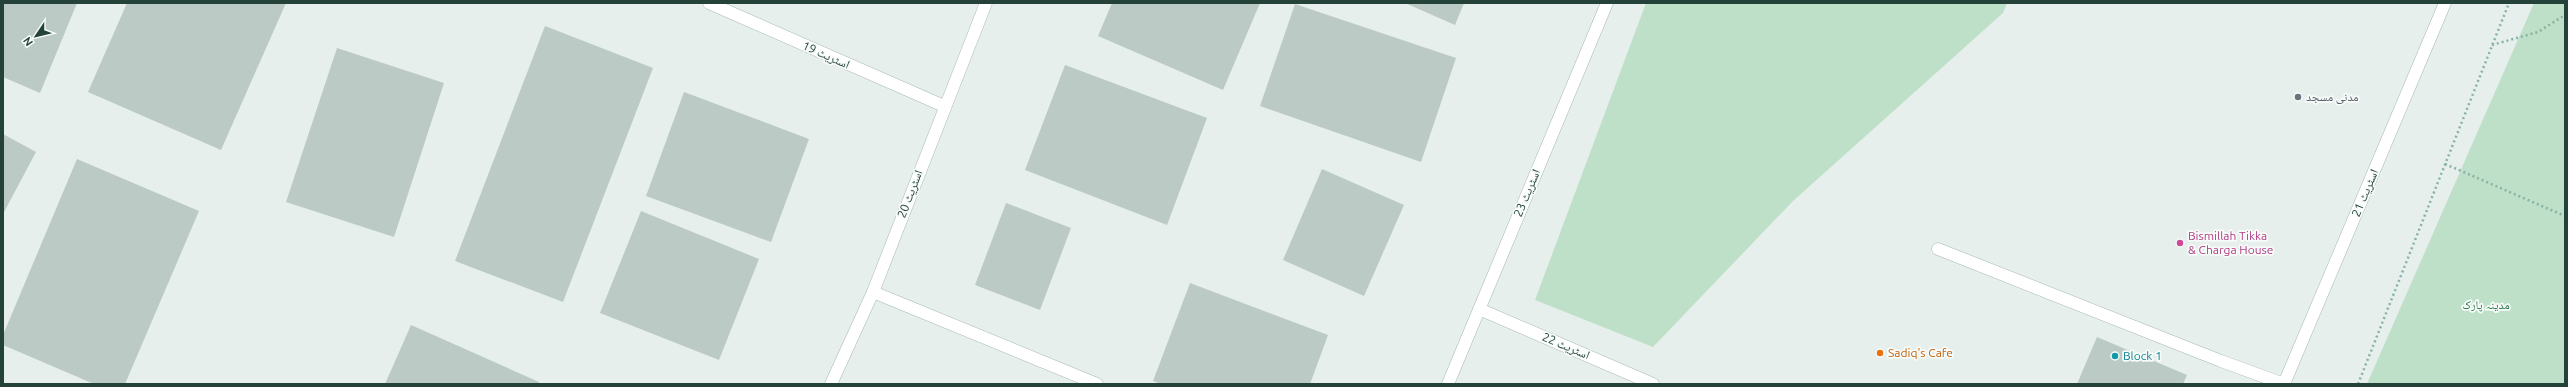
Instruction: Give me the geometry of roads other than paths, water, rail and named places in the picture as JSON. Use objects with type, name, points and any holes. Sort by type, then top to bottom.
[{"type":"street","name":"اسٹریٹ 19","points":[[709,3],[944,106]]},
{"type":"street","name":"اسٹریٹ 20","points":[[831,384],[873,292],[944,106],[986,3]]},
{"type":"street","name":"اسٹریٹ 23","points":[[1448,384],[1607,3]]},
{"type":"street","name":"اسٹریٹ 21","points":[[2284,384],[2445,3]]},
{"type":"street","points":[[1938,249],[2221,362],[2284,384]]},
{"type":"street","points":[[873,292],[1097,384]]},
{"type":"street","name":"اسٹریٹ 22","points":[[1479,309],[1653,384]]},
{"type":"place","name":"مدنی مسجد","points":[[2298,97]]},
{"type":"place","name":"Bismillah Tikka & Charga House","points":[[2180,243]]},
{"type":"place","name":"Sadiq's Cafe","points":[[1880,353]]},
{"type":"place","name":"Block 1","points":[[2115,356]]},
{"type":"park label","name":"مدینہ پارک","points":[[2486,305]]}]
